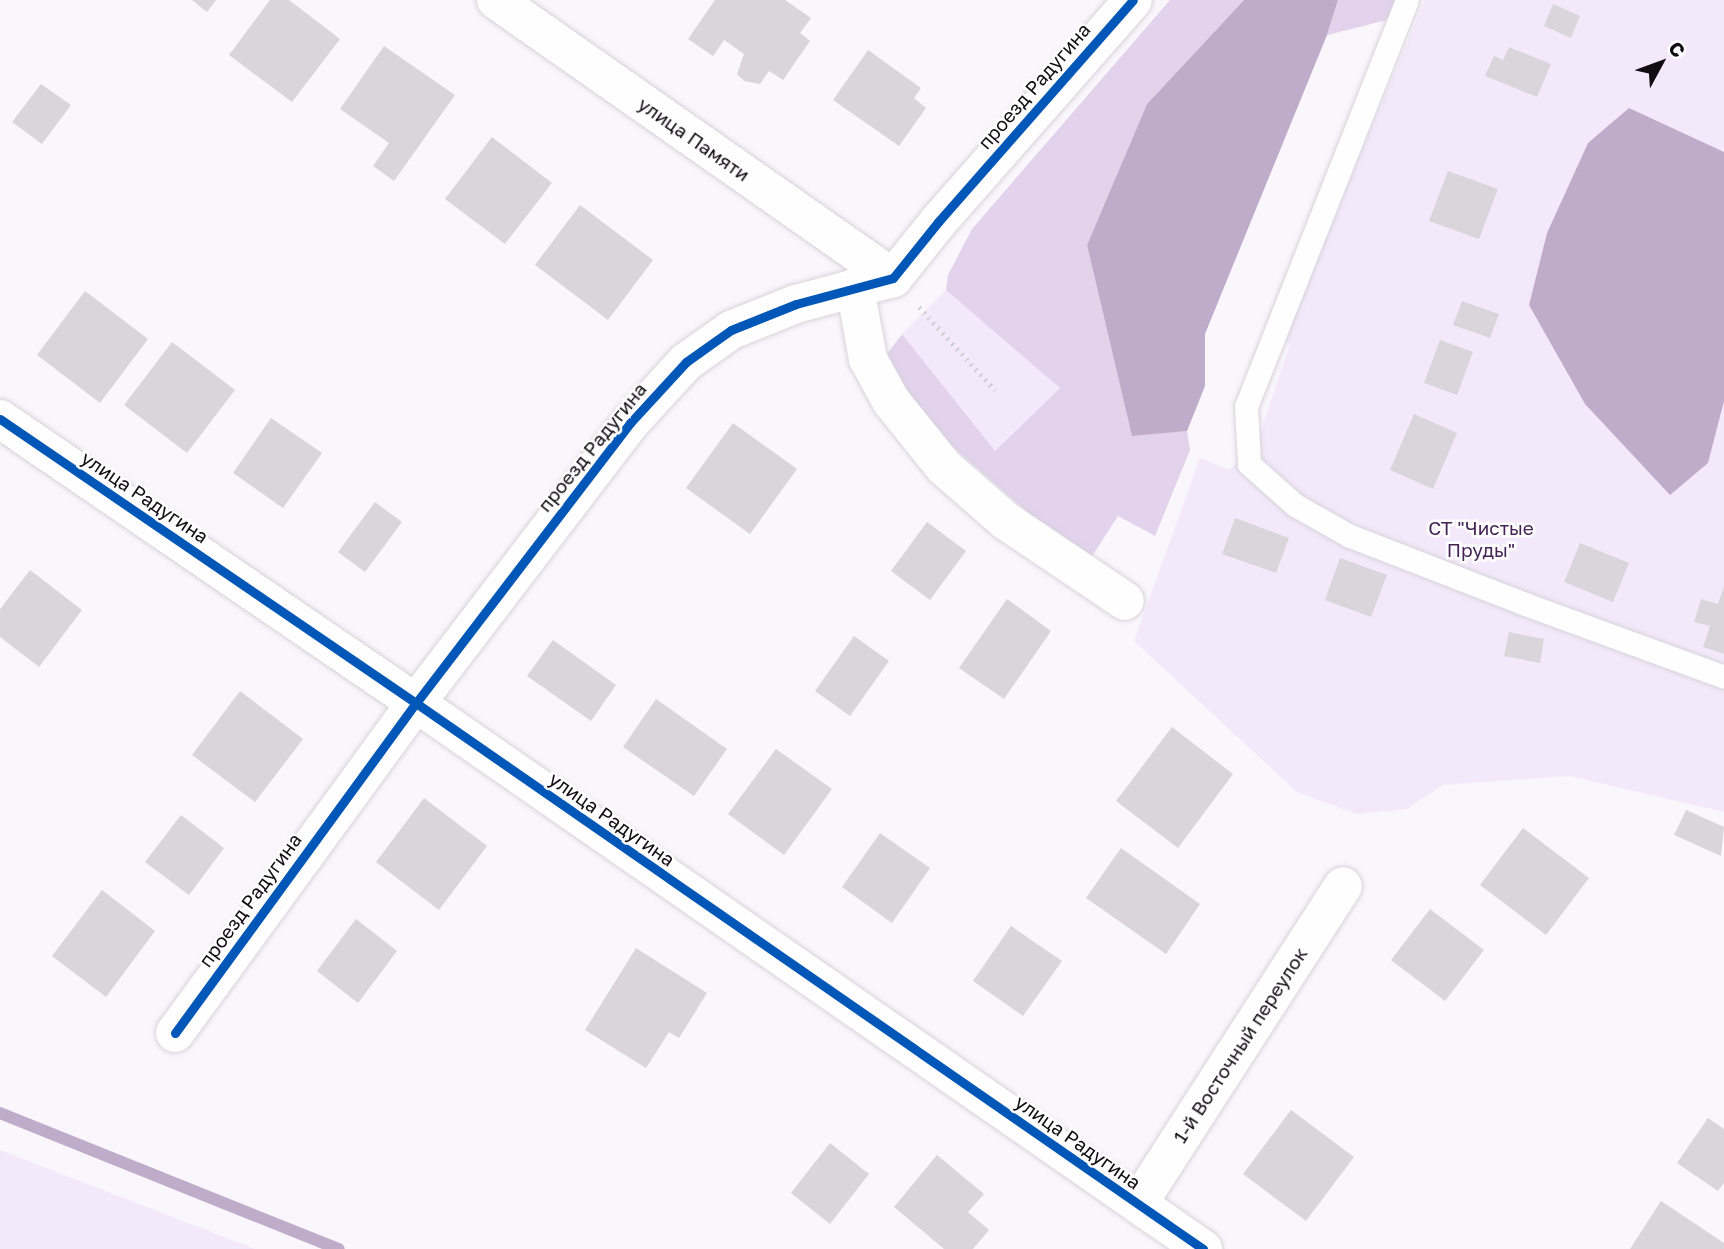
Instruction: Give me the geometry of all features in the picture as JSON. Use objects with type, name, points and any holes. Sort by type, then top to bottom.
[{"type":"street","name":"улица Памяти","points":[[496,0],[893,278]]},
{"type":"street","name":"проезд Радугина","points":[[175,1033],[416,703],[630,423],[686,362],[731,330],[796,304],[893,278],[938,222],[1133,0]]},
{"type":"street","points":[[855,287],[868,359],[891,401],[944,467],[1006,521],[1125,601]]},
{"type":"street","name":"улица Радугина","points":[[0,419],[416,703],[1203,1249]]},
{"type":"street","name":"1-й Восточный переулок","points":[[1138,1204],[1343,886]]},
{"type":"lane","points":[[1407,0],[1246,406],[1249,464],[1295,505],[1350,536],[1724,677]]},
{"type":"path","points":[[893,278],[995,390]]},
{"type":"green space","name":"СТ \"Чистые Пруды\"","points":[[1425,0],[1724,0],[1724,812],[1569,776],[1443,785],[1407,809],[1357,814],[1297,792],[1134,641],[1200,458],[1229,470],[1256,445],[1290,344],[1282,341]]},
{"type":"green space","points":[[946,290],[1061,387],[995,452],[902,334]]},
{"type":"green space","points":[[0,1150],[255,1249],[0,1249]]},
{"type":"shaded area","points":[[1170,0],[1244,0],[1147,104],[1087,245],[1132,435],[1187,431],[1190,450],[1155,536],[1118,516],[1087,564],[930,427],[884,358],[902,334],[995,451],[1060,388],[946,290],[948,275],[972,229]]},
{"type":"shaded area","points":[[1244,0],[1338,0],[1327,35],[1205,334],[1205,386],[1187,431],[1132,436],[1087,245],[1147,104]]},
{"type":"shaded area","points":[[1338,0],[1396,0],[1387,20],[1327,35]]},
{"type":"shaded area","points":[[1629,108],[1724,152],[1724,401],[1708,463],[1670,495],[1585,404],[1529,305],[1547,233],[1588,143]]},
{"type":"building","points":[[192,0],[216,0],[207,12]]},
{"type":"building","points":[[270,0],[289,0],[340,39],[292,102],[229,55]]},
{"type":"building","points":[[715,0],[785,0],[811,18],[800,33],[810,41],[783,80],[769,71],[760,84],[744,81],[737,74],[744,54],[724,40],[713,56],[688,39]]},
{"type":"building","points":[[1553,4],[1580,16],[1571,38],[1544,26]]},
{"type":"building","points":[[384,46],[455,95],[394,181],[373,166],[389,143],[340,109]]},
{"type":"building","points":[[1509,47],[1551,64],[1537,97],[1485,76],[1494,56],[1503,60]]},
{"type":"building","points":[[868,50],[921,88],[914,98],[926,108],[899,146],[833,100]]},
{"type":"building","points":[[41,84],[71,105],[42,144],[12,122]]},
{"type":"building","points":[[492,137],[552,183],[505,244],[445,199]]},
{"type":"building","points":[[1448,171],[1498,189],[1479,239],[1429,221]]},
{"type":"building","points":[[580,205],[653,260],[608,320],[535,265]]},
{"type":"building","points":[[85,291],[148,339],[100,403],[37,355]]},
{"type":"building","points":[[1462,301],[1499,314],[1490,338],[1453,325]]},
{"type":"building","points":[[1440,340],[1473,352],[1457,395],[1424,383]]},
{"type":"building","points":[[172,342],[235,390],[187,453],[124,405]]},
{"type":"building","points":[[1414,414],[1457,433],[1433,489],[1390,470]]},
{"type":"building","points":[[271,418],[322,453],[283,508],[233,473]]},
{"type":"building","points":[[733,423],[797,469],[750,534],[686,488]]},
{"type":"building","points":[[375,502],[402,522],[365,572],[338,552]]},
{"type":"building","points":[[1235,518],[1289,538],[1276,573],[1222,554]]},
{"type":"building","points":[[927,522],[966,551],[930,600],[891,571]]},
{"type":"building","points":[[1580,543],[1629,563],[1613,602],[1564,582]]},
{"type":"building","points":[[1340,558],[1387,575],[1371,617],[1325,600]]},
{"type":"building","points":[[30,570],[82,610],[39,667],[0,637],[0,609]]},
{"type":"building","points":[[1724,586],[1724,654],[1703,647],[1710,626],[1694,622],[1701,599],[1718,604]]},
{"type":"building","points":[[1007,599],[1051,631],[1004,699],[959,668]]},
{"type":"building","points":[[1509,632],[1544,639],[1540,663],[1504,656]]},
{"type":"building","points":[[854,636],[889,661],[850,716],[815,691]]},
{"type":"building","points":[[553,640],[616,685],[591,721],[527,676]]},
{"type":"building","points":[[240,691],[303,739],[255,802],[192,755]]},
{"type":"building","points":[[656,699],[727,749],[694,796],[623,747]]},
{"type":"building","points":[[1172,727],[1233,774],[1178,848],[1116,801]]},
{"type":"building","points":[[776,749],[832,789],[784,855],[728,814]]},
{"type":"building","points":[[424,798],[487,846],[439,910],[376,862]]},
{"type":"building","points":[[1686,810],[1724,827],[1721,856],[1674,835]]},
{"type":"building","points":[[181,815],[224,848],[189,895],[145,862]]},
{"type":"building","points":[[1523,828],[1589,878],[1546,935],[1480,885]]},
{"type":"building","points":[[880,833],[930,868],[892,923],[842,887]]},
{"type":"building","points":[[1121,848],[1200,904],[1166,954],[1086,898]]},
{"type":"building","points":[[102,890],[155,931],[106,997],[52,956]]},
{"type":"building","points":[[1430,909],[1484,950],[1445,1001],[1391,960]]},
{"type":"building","points":[[356,919],[397,951],[358,1003],[317,971]]},
{"type":"building","points":[[1011,926],[1062,961],[1023,1016],[973,981]]},
{"type":"building","points":[[636,948],[707,993],[679,1038],[669,1032],[646,1068],[585,1030]]},
{"type":"building","points":[[1291,1110],[1354,1157],[1306,1221],[1243,1174]]},
{"type":"building","points":[[1708,1118],[1724,1129],[1724,1183],[1718,1191],[1677,1163]]},
{"type":"building","points":[[830,1143],[869,1174],[830,1224],[791,1193]]},
{"type":"building","points":[[937,1155],[984,1194],[968,1212],[989,1230],[973,1249],[944,1249],[894,1207]]},
{"type":"building","points":[[1661,1201],[1724,1243],[1724,1249],[1630,1249]]},
{"type":"waterway","points":[[0,1113],[339,1249]]},
{"type":"cycle path","points":[[175,1033],[416,703],[630,423],[686,362],[731,330],[796,304],[893,278],[938,222],[1133,0]]},
{"type":"cycle path","points":[[0,419],[416,703],[1203,1249]]}]
